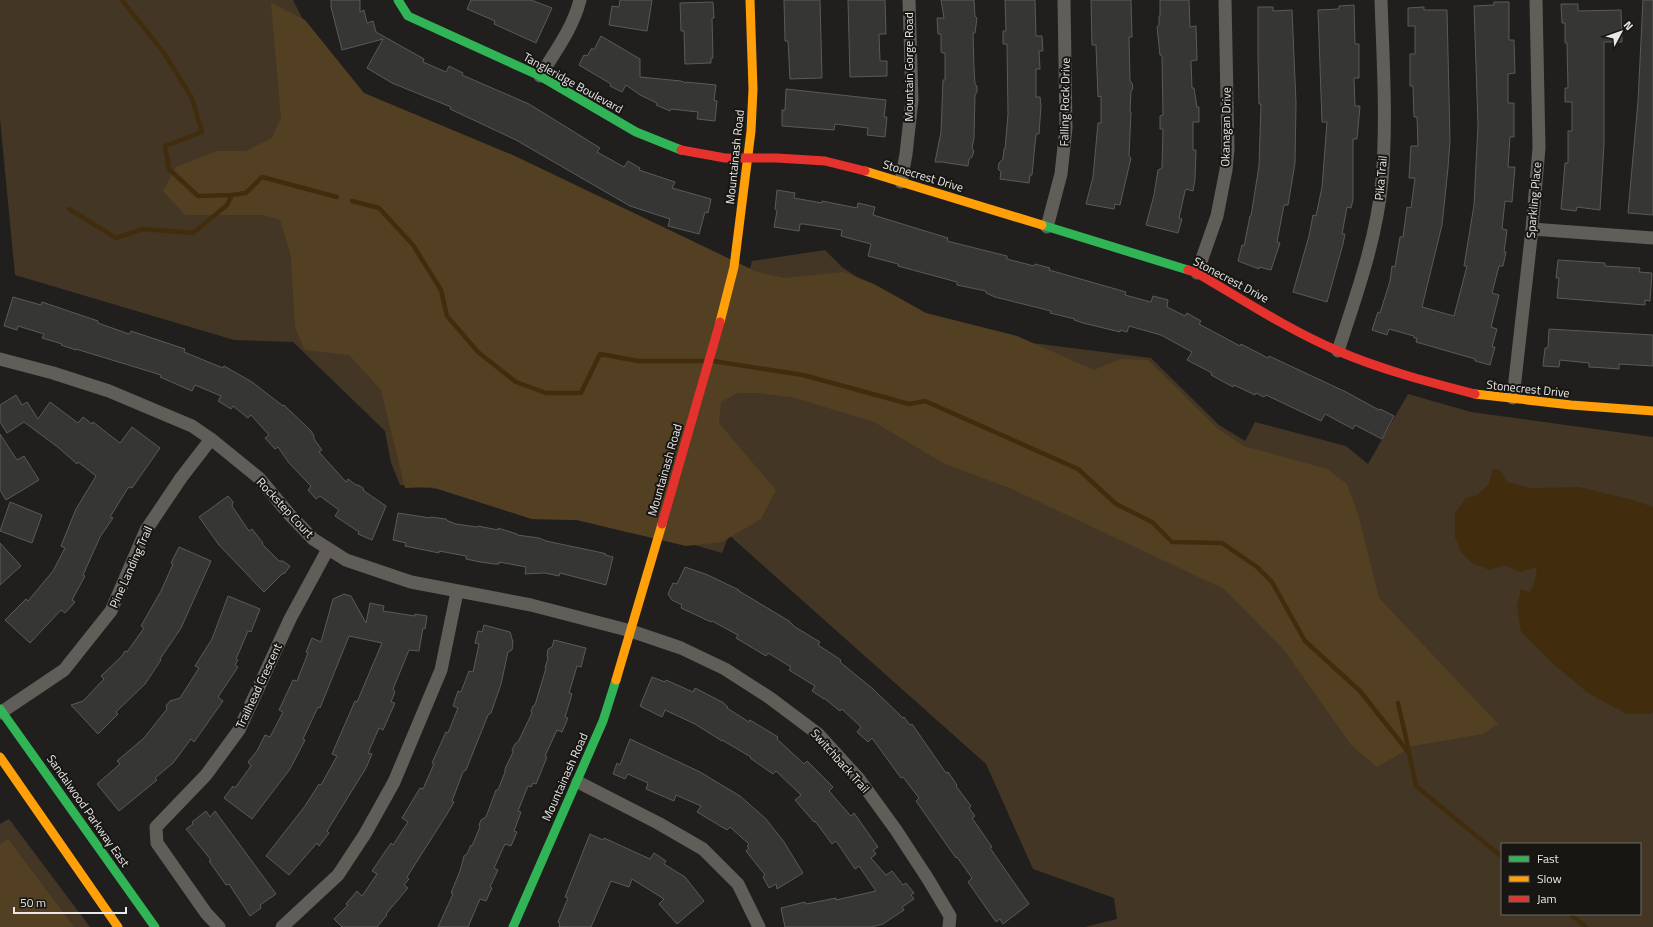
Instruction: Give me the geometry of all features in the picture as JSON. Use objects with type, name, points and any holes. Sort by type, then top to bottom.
[{"type":"street","name":"Tangleridge Boulevard","points":[[398,0],[408,16],[540,76],[636,132],[658,142],[679,150],[698,154],[725,158],[748,158]]},
{"type":"street","points":[[540,76],[569,29],[578,10],[580,0]]},
{"type":"street","name":"Mountainash Road","points":[[513,927],[559,821],[578,782],[603,721],[631,631],[728,294],[734,267],[751,131],[753,89],[750,0]]},
{"type":"street","name":"Mountain Gorge Road","points":[[901,182],[906,154],[912,100],[909,0]]},
{"type":"street","name":"Falling Rock Drive","points":[[1047,227],[1061,174],[1066,128],[1064,0]]},
{"type":"street","name":"Okanagan Drive","points":[[1197,273],[1217,216],[1226,170],[1228,149],[1226,0]]},
{"type":"street","name":"Pika Trail","points":[[1338,351],[1375,225],[1382,180],[1384,123],[1381,0]]},
{"type":"street","name":"Sparkling Place","points":[[1513,398],[1532,229],[1539,148],[1536,0]]},
{"type":"street","name":"Stonecrest Drive","points":[[748,158],[825,161],[901,182],[1197,273],[1310,337],[1338,351],[1366,362],[1480,396],[1653,411]]},
{"type":"street","points":[[1532,229],[1653,238]]},
{"type":"street","name":"Rockstep Court","points":[[0,359],[53,373],[109,391],[192,426],[211,439],[259,478],[313,539],[346,560],[374,571],[411,582],[531,605],[631,631]]},
{"type":"street","name":"Pine Landing Trail","points":[[1,712],[64,670],[111,611],[146,530],[181,478],[211,439]]},
{"type":"street","name":"Trailhead Crescent","points":[[219,927],[206,913],[157,843],[156,827],[206,775],[239,730],[290,619],[328,549]]},
{"type":"street","points":[[282,927],[338,875],[365,834],[394,782],[441,670],[457,592]]},
{"type":"street","name":"Switchback Trail","points":[[631,631],[681,648],[725,669],[770,698],[818,734],[859,779],[896,830],[950,916],[949,927]]},
{"type":"street","name":"Sandalwood Parkway East","points":[[1,712],[155,927]]},
{"type":"street","points":[[0,757],[118,927]]},
{"type":"street","points":[[578,782],[658,823],[703,849],[738,884],[759,927]]},
{"type":"shaded area","points":[[0,0],[293,0],[332,78],[630,533],[577,520],[532,519],[438,489],[400,485],[391,463],[385,431],[293,342],[234,340],[15,275],[0,119]]},
{"type":"shaded area","points":[[271,3],[305,20],[364,93],[515,156],[757,272],[785,278],[844,272],[874,284],[926,313],[1017,336],[1094,370],[1120,359],[1148,360],[1218,429],[1244,446],[1327,469],[1347,484],[1359,517],[1379,598],[1498,724],[1483,734],[1413,746],[1377,767],[1351,745],[1285,651],[1224,589],[1012,489],[945,464],[874,422],[795,398],[758,393],[738,393],[721,402],[719,423],[776,490],[761,519],[722,542],[686,546],[577,520],[532,519],[432,487],[405,488],[381,390],[349,355],[305,350],[295,328],[291,256],[280,220],[262,215],[185,215],[163,191],[176,167],[217,151],[246,151],[272,138],[281,118]]},
{"type":"shaded area","points":[[825,250],[842,267],[936,329],[976,336],[1151,358],[1219,425],[1245,441],[1255,422],[1346,446],[1368,464],[1408,394],[1471,412],[1653,437],[1653,927],[1085,927],[1117,919],[1114,898],[1033,869],[986,764],[729,535],[722,553],[674,539],[752,261]]},
{"type":"shaded area","points":[[1493,469],[1500,470],[1507,482],[1531,488],[1579,487],[1633,500],[1653,507],[1653,712],[1650,714],[1627,714],[1588,693],[1551,662],[1521,632],[1517,606],[1521,589],[1530,592],[1535,581],[1537,567],[1520,572],[1504,565],[1490,570],[1472,563],[1461,552],[1455,537],[1455,513],[1466,498],[1477,495],[1489,484]]},
{"type":"shaded area","points":[[9,819],[90,927],[0,927],[0,824]]},
{"type":"shaded area","points":[[8,839],[74,927],[0,927],[0,844]]},
{"type":"building","points":[[331,0],[360,0],[360,12],[364,10],[367,23],[373,21],[376,32],[424,59],[423,62],[446,72],[449,66],[463,73],[462,75],[529,104],[600,148],[597,152],[624,167],[628,161],[640,168],[639,170],[675,182],[672,188],[711,199],[708,213],[705,212],[699,234],[668,226],[670,219],[630,206],[516,140],[450,109],[451,107],[392,83],[367,68],[383,39],[342,50],[331,7]]},
{"type":"building","points":[[471,0],[531,0],[552,8],[536,43],[494,24],[495,21],[467,9]]},
{"type":"building","points":[[620,0],[652,0],[647,31],[609,25],[612,6],[619,7]]},
{"type":"building","points":[[784,0],[820,0],[822,78],[790,79],[788,41],[785,41]]},
{"type":"building","points":[[848,0],[885,0],[886,34],[879,34],[880,61],[887,61],[887,76],[850,77]]},
{"type":"building","points":[[941,0],[974,0],[975,16],[977,18],[975,33],[973,33],[975,84],[977,86],[977,92],[975,95],[974,138],[972,148],[974,151],[972,157],[969,159],[968,166],[935,162],[941,132],[943,80],[945,80],[945,53],[942,53],[941,51],[941,34],[938,34],[937,18],[944,18]]},
{"type":"building","points":[[1005,0],[1035,0],[1036,36],[1042,36],[1043,51],[1039,51],[1040,69],[1036,69],[1036,97],[1040,97],[1041,106],[1039,134],[1036,134],[1032,175],[1030,175],[1029,183],[1000,179],[1001,172],[998,169],[999,163],[1003,159],[1005,149],[1008,114],[1007,44],[1003,44],[1003,31],[1006,31]]},
{"type":"building","points":[[1091,0],[1131,0],[1132,37],[1129,37],[1130,81],[1133,89],[1131,91],[1129,156],[1131,158],[1120,205],[1115,204],[1114,209],[1086,204],[1093,177],[1098,123],[1101,123],[1101,96],[1098,97],[1096,45],[1092,45]]},
{"type":"building","points":[[1160,0],[1189,0],[1190,27],[1196,26],[1197,60],[1191,61],[1192,88],[1194,88],[1197,107],[1199,107],[1199,122],[1193,122],[1193,150],[1196,150],[1195,179],[1193,191],[1186,189],[1185,191],[1179,218],[1182,219],[1178,233],[1146,225],[1154,195],[1158,170],[1162,168],[1163,129],[1160,129],[1160,116],[1163,115],[1162,56],[1160,55],[1157,27],[1159,25],[1160,16]]},
{"type":"building","points":[[1643,0],[1653,0],[1653,215],[1628,213],[1638,101]]},
{"type":"building","points":[[713,2],[713,58],[711,58],[711,63],[685,64],[684,31],[681,31],[680,3]]},
{"type":"building","points":[[1494,2],[1509,2],[1509,40],[1514,40],[1515,73],[1508,74],[1508,103],[1514,103],[1514,137],[1510,137],[1508,167],[1515,167],[1512,202],[1505,201],[1502,229],[1507,230],[1504,252],[1506,252],[1503,266],[1499,266],[1492,293],[1499,295],[1491,327],[1497,329],[1492,347],[1495,347],[1490,365],[1475,361],[1475,359],[1416,342],[1417,338],[1414,338],[1414,336],[1389,329],[1387,335],[1372,330],[1378,312],[1380,313],[1390,281],[1392,266],[1395,267],[1400,237],[1403,237],[1407,207],[1411,208],[1415,178],[1409,178],[1411,146],[1418,146],[1417,117],[1414,117],[1413,86],[1410,86],[1410,54],[1415,54],[1415,26],[1408,26],[1408,8],[1424,7],[1424,10],[1447,10],[1450,140],[1448,168],[1442,225],[1422,307],[1454,316],[1467,266],[1464,266],[1474,205],[1478,125],[1474,6],[1494,5]]},
{"type":"building","points":[[1561,4],[1578,4],[1578,11],[1621,10],[1622,42],[1604,42],[1604,144],[1600,210],[1577,207],[1576,211],[1561,209],[1565,163],[1568,163],[1568,131],[1572,131],[1572,102],[1565,102],[1565,88],[1568,88],[1567,43],[1565,43],[1565,23],[1562,23]]},
{"type":"building","points":[[1354,5],[1355,44],[1359,44],[1359,78],[1354,78],[1355,106],[1360,106],[1357,139],[1353,139],[1353,200],[1351,208],[1347,207],[1342,234],[1345,234],[1343,244],[1327,302],[1293,292],[1309,236],[1313,215],[1316,216],[1322,187],[1327,122],[1322,122],[1318,10],[1339,9],[1339,6]]},
{"type":"building","points":[[1258,7],[1273,7],[1273,11],[1292,10],[1296,103],[1295,163],[1288,205],[1284,205],[1277,242],[1280,243],[1271,270],[1259,267],[1259,269],[1238,261],[1242,245],[1244,246],[1251,216],[1259,166],[1261,104],[1259,104]]},
{"type":"building","points":[[601,36],[640,59],[640,77],[716,85],[714,100],[717,101],[715,121],[697,119],[698,112],[671,109],[670,111],[656,105],[657,103],[640,95],[626,85],[622,92],[610,86],[611,84],[579,65],[584,55],[587,56],[592,48],[594,50]]},
{"type":"building","points":[[786,89],[886,100],[884,117],[887,117],[885,137],[867,135],[868,128],[835,124],[834,130],[782,126],[782,110],[785,110]]},
{"type":"building","points":[[777,190],[795,193],[794,198],[822,203],[822,201],[857,208],[858,203],[875,207],[873,215],[948,238],[947,241],[1007,256],[1007,259],[1034,266],[1035,264],[1050,268],[1049,270],[1126,292],[1125,295],[1151,302],[1153,296],[1168,300],[1167,307],[1185,316],[1187,313],[1201,321],[1199,324],[1240,346],[1241,344],[1268,358],[1269,356],[1394,416],[1382,439],[1355,425],[1353,429],[1325,414],[1321,421],[1266,395],[1264,397],[1256,393],[1255,395],[1234,385],[1233,387],[1211,375],[1212,373],[1187,360],[1192,352],[1161,335],[1129,326],[1127,332],[1120,330],[1120,332],[1083,323],[1074,320],[1075,319],[1050,313],[1051,311],[995,297],[986,293],[986,291],[957,285],[957,282],[898,266],[898,264],[868,256],[871,244],[841,236],[842,230],[804,224],[800,224],[799,231],[774,227],[777,211],[775,209]]},
{"type":"building","points":[[1558,260],[1605,263],[1605,266],[1640,268],[1639,272],[1652,273],[1650,301],[1645,300],[1645,305],[1557,298],[1559,278],[1556,278]]},
{"type":"building","points":[[13,297],[41,305],[42,302],[98,321],[98,323],[129,334],[131,331],[185,349],[184,352],[223,368],[224,366],[252,382],[283,406],[284,405],[311,431],[314,439],[322,450],[319,452],[346,482],[348,479],[363,488],[364,491],[386,506],[372,540],[358,534],[359,532],[335,516],[339,510],[320,496],[316,499],[308,490],[311,486],[289,463],[278,447],[275,449],[265,438],[269,435],[251,415],[248,418],[233,406],[231,409],[218,401],[221,396],[195,385],[192,391],[160,377],[161,375],[76,350],[42,338],[44,334],[18,326],[17,330],[4,326]]},
{"type":"building","points":[[1549,329],[1653,335],[1653,366],[1619,364],[1619,369],[1589,367],[1589,363],[1560,360],[1559,367],[1543,366],[1545,348],[1548,348]]},
{"type":"building","points":[[16,395],[22,405],[27,402],[38,419],[50,402],[78,423],[83,417],[92,424],[93,422],[120,443],[132,427],[160,448],[132,488],[128,488],[110,517],[113,518],[100,537],[83,575],[85,576],[72,600],[75,602],[65,613],[61,610],[30,643],[5,620],[26,599],[28,601],[53,571],[65,548],[61,546],[76,509],[96,476],[78,462],[77,464],[59,448],[24,422],[7,433],[0,422],[0,405]]},
{"type":"building","points":[[0,434],[17,460],[24,456],[39,480],[6,500],[0,490]]},
{"type":"building","points":[[228,496],[233,502],[232,506],[249,531],[252,529],[263,543],[262,544],[279,561],[283,561],[290,566],[285,573],[282,574],[264,592],[219,545],[199,517]]},
{"type":"building","points":[[10,502],[42,515],[32,543],[0,531]]},
{"type":"building","points":[[398,513],[446,519],[456,524],[498,530],[498,528],[517,535],[539,538],[546,541],[606,554],[605,555],[613,557],[606,585],[560,573],[559,576],[545,573],[525,574],[526,567],[499,562],[499,564],[494,564],[480,562],[466,559],[466,556],[439,551],[439,553],[405,546],[406,543],[393,540]]},
{"type":"building","points":[[0,543],[21,566],[0,585]]},
{"type":"building","points":[[179,547],[211,561],[181,628],[160,659],[161,660],[145,684],[116,712],[118,714],[98,734],[71,705],[83,701],[104,679],[101,676],[122,656],[125,651],[127,652],[144,628],[141,626],[161,591],[173,564],[171,563]]},
{"type":"building","points":[[685,567],[708,575],[739,590],[820,642],[818,645],[841,660],[840,662],[873,689],[903,718],[904,717],[910,725],[912,724],[971,806],[969,808],[975,816],[972,818],[992,847],[990,848],[1029,904],[1003,924],[1000,919],[996,922],[968,882],[972,878],[916,801],[919,798],[903,777],[901,778],[872,738],[868,742],[857,732],[861,727],[842,709],[840,711],[824,698],[812,691],[815,686],[789,670],[791,667],[768,653],[766,656],[736,638],[738,635],[712,621],[711,622],[681,608],[682,605],[672,600],[668,594],[673,583],[677,584]]},
{"type":"building","points":[[344,594],[351,596],[366,623],[370,603],[384,606],[383,611],[415,616],[415,614],[427,616],[425,629],[423,628],[419,651],[409,650],[393,689],[395,692],[391,702],[395,703],[383,730],[379,728],[368,753],[372,754],[366,768],[327,831],[329,833],[319,846],[317,843],[289,875],[266,856],[305,806],[319,784],[321,785],[337,756],[332,754],[355,701],[357,702],[382,643],[349,636],[320,708],[318,707],[303,739],[305,740],[290,769],[252,819],[224,798],[233,786],[235,788],[251,766],[248,762],[257,751],[265,735],[270,737],[283,712],[279,710],[293,680],[297,681],[312,638],[321,642],[333,599]]},
{"type":"building","points":[[228,596],[260,609],[251,632],[248,631],[236,659],[238,660],[235,665],[238,667],[218,697],[223,701],[194,742],[191,739],[173,763],[155,778],[157,780],[119,811],[97,784],[120,764],[117,761],[144,738],[167,709],[166,706],[170,701],[180,698],[199,668],[195,666],[212,639]]},
{"type":"building","points":[[484,625],[510,632],[513,642],[512,650],[508,652],[501,684],[491,713],[488,715],[466,770],[463,772],[452,801],[454,802],[407,877],[409,879],[404,885],[408,888],[377,927],[342,927],[334,919],[348,905],[346,904],[357,891],[362,896],[377,874],[372,871],[391,843],[393,845],[408,822],[402,818],[420,788],[423,789],[434,764],[432,763],[446,732],[448,733],[458,708],[453,706],[458,691],[461,692],[469,671],[473,672],[479,644],[475,643],[478,631],[482,632]]},
{"type":"building","points":[[554,640],[586,648],[581,667],[577,666],[569,693],[572,694],[565,717],[568,718],[562,732],[557,730],[545,756],[547,757],[536,784],[533,783],[531,787],[528,786],[518,811],[521,812],[514,831],[517,832],[511,846],[505,844],[494,868],[498,870],[490,887],[492,888],[486,901],[480,899],[468,927],[438,927],[453,894],[451,893],[464,856],[467,854],[471,845],[472,846],[480,827],[479,825],[481,820],[486,817],[513,752],[512,750],[518,742],[532,713],[531,711],[535,705],[546,668],[548,649],[552,647]]},
{"type":"building","points":[[652,677],[665,682],[666,680],[693,692],[695,688],[724,703],[728,707],[727,708],[749,722],[750,720],[778,737],[777,739],[804,764],[807,761],[833,787],[829,791],[851,816],[854,813],[878,847],[873,850],[876,854],[871,858],[886,875],[892,871],[903,885],[906,883],[914,893],[911,895],[914,899],[902,907],[904,910],[883,924],[871,927],[785,927],[781,908],[805,902],[806,904],[836,898],[836,900],[876,891],[859,866],[855,869],[836,841],[832,844],[815,821],[814,822],[795,800],[801,795],[776,771],[773,774],[750,758],[751,757],[695,724],[665,710],[662,717],[640,706]]},
{"type":"building","points":[[630,739],[700,772],[740,796],[766,819],[784,842],[803,873],[777,889],[776,884],[769,888],[763,877],[765,875],[746,851],[749,848],[747,846],[749,844],[730,827],[727,830],[697,812],[701,806],[676,795],[674,801],[646,789],[648,783],[628,774],[625,779],[613,774],[617,763],[620,765]]},
{"type":"building","points":[[206,811],[210,817],[215,811],[276,894],[260,905],[261,908],[250,916],[229,884],[226,885],[209,861],[211,860],[186,829]]},
{"type":"building","points":[[590,834],[603,840],[604,838],[650,859],[654,853],[666,861],[664,864],[685,877],[704,901],[677,924],[659,904],[664,899],[632,879],[629,887],[611,881],[591,927],[559,927],[560,923],[558,922],[568,898],[565,897]]},
{"type":"waterway","points":[[122,0],[164,53],[192,98],[202,132],[165,146],[169,169],[198,196],[246,193],[262,177],[337,197]]},
{"type":"waterway","points":[[69,209],[116,238],[143,229],[193,233],[227,205],[232,195]]},
{"type":"waterway","points":[[352,201],[379,208],[413,245],[441,290],[447,316],[478,352],[516,382],[546,393],[581,393],[600,354],[638,361],[703,361]]},
{"type":"waterway","points":[[713,361],[803,375],[909,404],[925,401],[1078,469],[1116,504],[1152,522],[1172,542],[1222,543],[1257,567],[1272,582],[1305,641],[1360,691],[1409,753],[1416,786],[1501,856]]},
{"type":"waterway","points":[[1398,703],[1409,751]]},
{"type":"waterway","points":[[1571,915],[1586,927]]},
{"type":"traffic: fast","points":[[398,0],[408,16],[540,76],[636,132],[681,150]]},
{"type":"traffic: fast","points":[[1042,225],[1188,270]]},
{"type":"traffic: fast","points":[[513,927],[603,721],[616,680]]},
{"type":"traffic: fast","points":[[0,709],[155,927]]},
{"type":"traffic: slow","points":[[720,322],[734,267],[751,131],[753,89],[750,0]]},
{"type":"traffic: slow","points":[[865,171],[1042,225]]},
{"type":"traffic: slow","points":[[1475,394],[1571,405],[1653,411]]},
{"type":"traffic: slow","points":[[616,680],[662,524]]},
{"type":"traffic: slow","points":[[0,757],[118,927]]},
{"type":"traffic: jam","points":[[681,150],[725,158],[777,158],[825,161],[865,171]]},
{"type":"traffic: jam","points":[[1188,270],[1197,273],[1284,324],[1338,351],[1389,370],[1475,394]]},
{"type":"traffic: jam","points":[[662,524],[720,322]]}]
